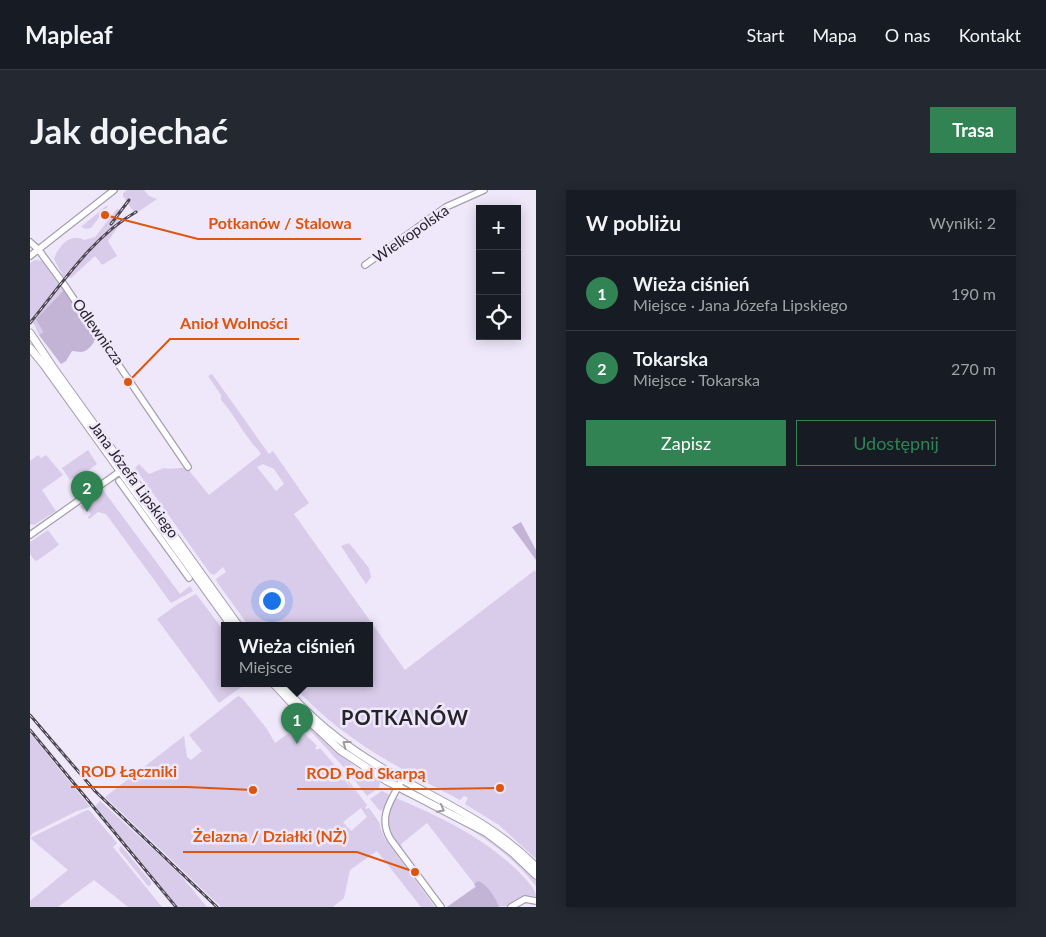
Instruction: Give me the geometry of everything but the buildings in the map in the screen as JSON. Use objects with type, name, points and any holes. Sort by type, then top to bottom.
[{"type":"main road","name":"Jana Józefa Lipskiego","points":[[30,333],[229,622]]},
{"type":"main road","name":"Jana Józefa Lipskiego","points":[[30,348],[123,468],[236,622]]},
{"type":"main road","points":[[278,687],[333,744],[358,763],[472,817],[507,841],[536,867]]},
{"type":"main road","points":[[284,687],[324,728],[400,783],[487,833],[513,853],[536,875]]},
{"type":"street","points":[[30,255],[114,190]]},
{"type":"street","name":"Wielkopolska","points":[[365,265],[446,207],[484,190]]},
{"type":"street","name":"Odlewnicza","points":[[30,242],[44,257],[135,386],[188,467]]},
{"type":"street","points":[[30,255],[44,257],[45,244]]},
{"type":"street","points":[[30,535],[123,468]]},
{"type":"street","points":[[119,481],[189,578]]},
{"type":"street","points":[[400,783],[385,812],[386,830],[391,840],[441,907]]},
{"type":"street","points":[[511,907],[525,899],[536,901]]},
{"type":"shaded area","points":[[127,190],[144,190],[149,196],[157,199],[135,214],[123,196],[123,193]]},
{"type":"shaded area","points":[[108,206],[91,228],[81,227]]},
{"type":"shaded area","points":[[117,209],[119,209],[119,225],[108,241],[117,256],[102,265],[95,256],[71,278],[63,276],[54,259],[62,245],[74,238],[84,240],[95,237]]},
{"type":"shaded area","points":[[35,260],[44,261],[64,290],[36,319],[43,332],[39,335],[30,320],[30,263]]},
{"type":"shaded area","points":[[64,290],[96,337],[88,349],[84,352],[72,351],[66,361],[61,364],[39,335],[43,332],[36,319]]},
{"type":"shaded area","points":[[212,374],[269,454],[273,451],[309,503],[294,514],[371,622],[246,622],[217,582],[216,579],[226,572],[223,567],[214,575],[210,573],[135,468],[139,464],[149,474],[164,468],[187,468],[209,495],[261,454],[221,400],[221,395],[208,376]],"holes":[[[263,464],[274,469],[284,484],[276,491],[257,467]]]},
{"type":"shaded area","points":[[88,450],[97,464],[74,481],[72,478],[70,480],[62,468]]},
{"type":"shaded area","points":[[38,455],[41,458],[46,455],[63,475],[42,490],[56,511],[34,525],[30,525],[30,461]]},
{"type":"shaded area","points":[[103,490],[180,594],[190,586],[193,591],[171,603],[106,514],[98,512],[89,519],[88,517],[91,514],[86,508],[83,510],[80,506]]},
{"type":"shaded area","points":[[521,522],[536,550],[536,560],[512,527]]},
{"type":"shaded area","points":[[48,530],[59,545],[35,561],[30,554],[30,542]]},
{"type":"shaded area","points":[[349,543],[369,568],[371,577],[366,584],[341,546]]},
{"type":"shaded area","points":[[535,570],[536,859],[499,825],[465,804],[468,798],[464,796],[460,800],[391,763],[349,735],[309,702],[295,687],[373,687],[373,625],[405,670]]},
{"type":"shaded area","points":[[196,594],[221,627],[221,687],[241,687],[219,703],[157,619]]},
{"type":"shaded area","points":[[272,687],[329,745],[359,770],[380,782],[379,788],[367,796]]},
{"type":"shaded area","points":[[238,696],[242,698],[267,729],[275,743],[296,728],[293,726],[295,724],[300,732],[302,731],[317,746],[315,748],[317,750],[320,748],[344,776],[341,779],[343,781],[344,779],[357,796],[347,779],[367,805],[365,808],[369,808],[379,822],[385,839],[435,907],[421,907],[377,851],[350,870],[344,898],[333,907],[221,907],[105,797],[184,736],[187,757],[191,760],[202,751],[189,735]],"holes":[[[361,808],[367,817],[351,831],[343,822]]]},
{"type":"shaded area","points":[[30,733],[90,807],[77,811],[33,833],[30,837]]},
{"type":"shaded area","points":[[382,791],[390,795],[380,811],[370,799]]},
{"type":"shaded area","points":[[403,793],[482,833],[521,863],[536,879],[536,886],[507,856],[474,831],[438,811],[400,794]]},
{"type":"shaded area","points":[[396,798],[463,830],[494,850],[522,875],[533,888],[536,897],[523,896],[507,906],[447,907],[476,886],[427,823],[401,844],[402,847],[400,848],[388,824],[388,818]]},
{"type":"shaded area","points":[[100,801],[177,871],[207,907],[178,907],[95,806]]},
{"type":"shaded area","points":[[87,810],[90,811],[117,843],[113,847],[162,907],[128,907],[94,880],[58,907],[30,907],[30,901],[68,870],[30,838]]},
{"type":"shaded area","points":[[120,846],[151,882],[151,885],[148,886],[119,850]]},
{"type":"shaded area","points":[[478,881],[491,892],[499,907],[447,907],[476,887],[474,884]]},
{"type":"railway","points":[[111,224],[129,200]]},
{"type":"railway","points":[[30,323],[78,262],[106,234],[136,212]]},
{"type":"railway","points":[[30,715],[95,791],[217,907]]},
{"type":"railway","points":[[30,730],[176,907]]},
{"type":"place","name":"Potkanów / Stalowa","points":[[105,215]]},
{"type":"place","name":"Anioł Wolności","points":[[128,382]]},
{"type":"place","name":"Tokarska","points":[[87,512]]},
{"type":"place","name":"Wieża ciśnień","points":[[297,744]]},
{"type":"place","name":"ROD Pod Skarpą","points":[[500,788]]},
{"type":"place","name":"ROD Łączniki","points":[[253,790]]},
{"type":"place","name":"Żelazna / Działki (NŻ)","points":[[415,872]]},
{"type":"district","name":"POTKANÓW","points":[[405,718]]}]
